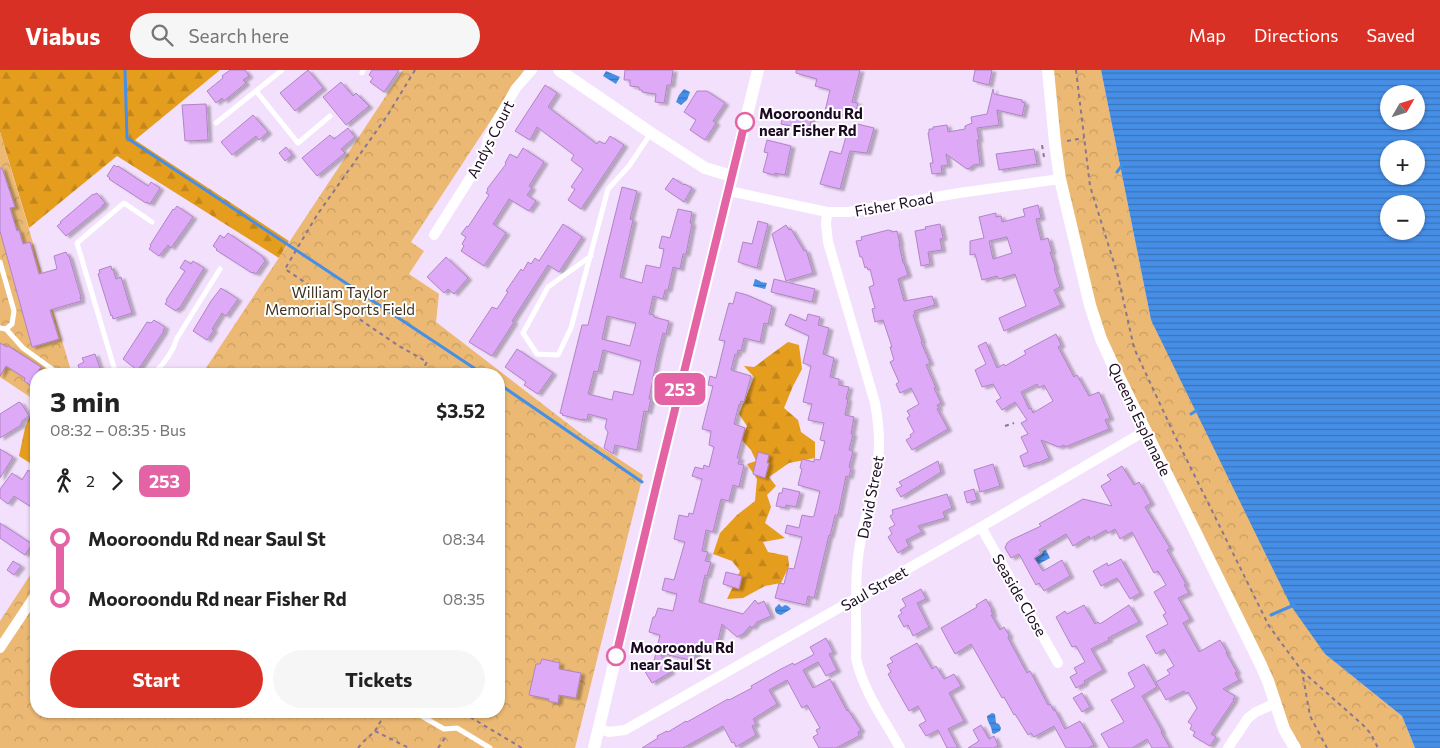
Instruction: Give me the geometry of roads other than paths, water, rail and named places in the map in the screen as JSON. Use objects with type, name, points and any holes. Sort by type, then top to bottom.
[{"type":"street","name":"Andys Court","points":[[434,235],[484,156],[488,139],[494,126],[516,88],[532,70]]},
{"type":"street","points":[[559,70],[705,168],[732,176]]},
{"type":"street","points":[[594,748],[758,70]]},
{"type":"street","name":"Queens Esplanade","points":[[1048,70],[1060,179],[1090,306],[1101,339],[1260,663],[1284,729],[1295,748]]},
{"type":"street","name":"Fisher Road","points":[[728,191],[826,212],[848,212],[959,193],[1060,179]]},
{"type":"street","name":"David Street","points":[[826,212],[828,242],[875,403],[879,426],[880,446],[877,469],[858,558],[856,658],[866,687],[896,746]]},
{"type":"street","name":"Saul Street","points":[[600,729],[609,732],[624,730],[981,527],[1145,431]]},
{"type":"street","name":"Seaside Close","points":[[981,527],[1058,663]]},
{"type":"street","points":[[0,648],[30,603]]},
{"type":"street","points":[[1228,748],[1248,718],[1256,712],[1276,703]]},
{"type":"lane","points":[[216,123],[282,70]]},
{"type":"lane","points":[[256,91],[298,144],[330,116]]},
{"type":"lane","points":[[591,256],[548,287],[523,333],[537,354],[558,356],[571,328],[591,256],[608,189],[629,166],[651,133]]},
{"type":"lane","points":[[114,368],[77,243],[124,203],[152,222]]},
{"type":"lane","points":[[0,262],[14,310],[12,324],[6,329]]},
{"type":"lane","points":[[160,368],[174,348],[176,338],[220,269]]},
{"type":"lane","points":[[0,328],[6,329],[23,348],[51,368]]},
{"type":"lane","points":[[425,718],[444,729],[457,728],[490,748]]},
{"type":"water","points":[[1101,70],[1440,70],[1440,748],[1415,748],[1402,716],[1325,654],[1291,606],[1151,320]]},
{"type":"water","points":[[606,71],[620,77],[616,84],[603,76]]},
{"type":"water","points":[[684,89],[690,92],[687,100],[681,105],[676,102]]},
{"type":"water","points":[[755,279],[767,283],[765,289],[753,286]]},
{"type":"water","points":[[1046,550],[1050,558],[1037,565],[1034,559]]},
{"type":"water","points":[[779,604],[782,607],[788,606],[791,609],[781,615],[778,614],[775,608]]},
{"type":"water","points":[[992,713],[995,714],[996,723],[1001,728],[1000,731],[994,734],[987,718]]},
{"type":"waterway","points":[[125,70],[127,138],[474,368]]},
{"type":"waterway","points":[[1117,172],[1122,165]]},
{"type":"waterway","points":[[505,388],[642,482]]},
{"type":"waterway","points":[[1191,414],[1199,409]]},
{"type":"waterway","points":[[1271,615],[1294,605]]},
{"type":"place","name":"Mooroondu Rd near Fisher Rd","points":[[745,122]]},
{"type":"place","name":"Mooroondu Rd near Saul St","points":[[616,656]]},
{"type":"park label","name":"William Taylor Memorial Sports Field","points":[[340,300]]}]
